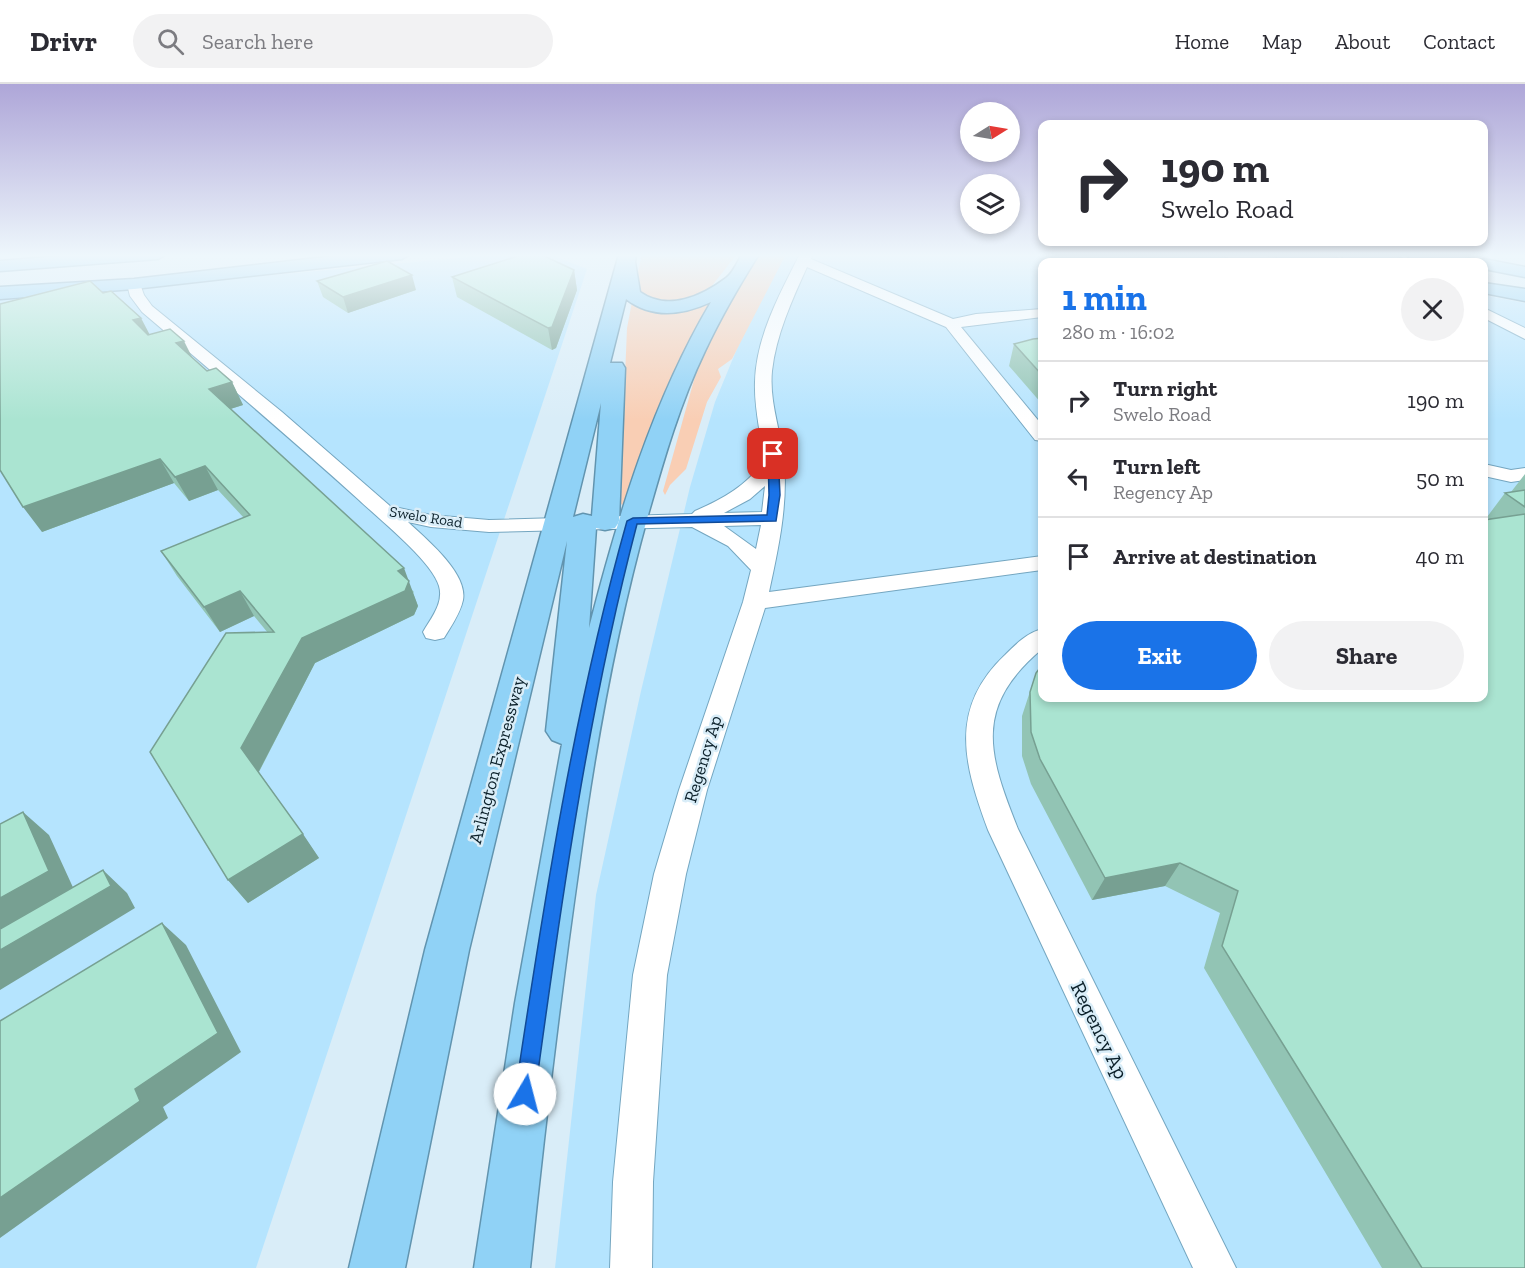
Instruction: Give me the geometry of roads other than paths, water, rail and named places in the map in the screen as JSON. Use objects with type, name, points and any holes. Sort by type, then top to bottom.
[{"type":"highway","name":"Arlington Expressway","points":[[377,1268],[445,962],[595,522],[616,309]]},
{"type":"highway","points":[[595,522],[616,309]]},
{"type":"highway","name":"Arlington Expressway","points":[[502,1268],[542,972],[579,748],[610,605],[595,522],[654,446],[678,383],[716,309]]},
{"type":"street","name":"Swelo Road","points":[[147,309],[276,416],[383,511],[431,521],[489,526],[772,519]]},
{"type":"street","name":"Regency Ap","points":[[631,1268],[633,1182],[650,975],[670,874],[693,790],[755,602],[763,570],[772,519],[774,461],[766,410],[764,371],[783,309]]},
{"type":"street","name":"Regency Ap","points":[[919,309],[951,324],[1038,431]]},
{"type":"street","points":[[951,324],[968,320],[1038,313]]},
{"type":"street","points":[[1488,314],[1525,334]]},
{"type":"street","points":[[691,520],[746,495],[759,484],[774,461]]},
{"type":"street","points":[[1488,471],[1511,476],[1525,474]]},
{"type":"street","points":[[383,511],[445,574],[453,592],[449,608],[435,632]]},
{"type":"street","points":[[691,520],[724,532],[745,547],[763,570]]},
{"type":"street","points":[[755,602],[1038,564]]},
{"type":"street","name":"Regency Ap","points":[[1038,639],[1029,645],[998,677],[983,704],[978,728],[979,754],[985,783],[1007,838],[1215,1268]]}]
